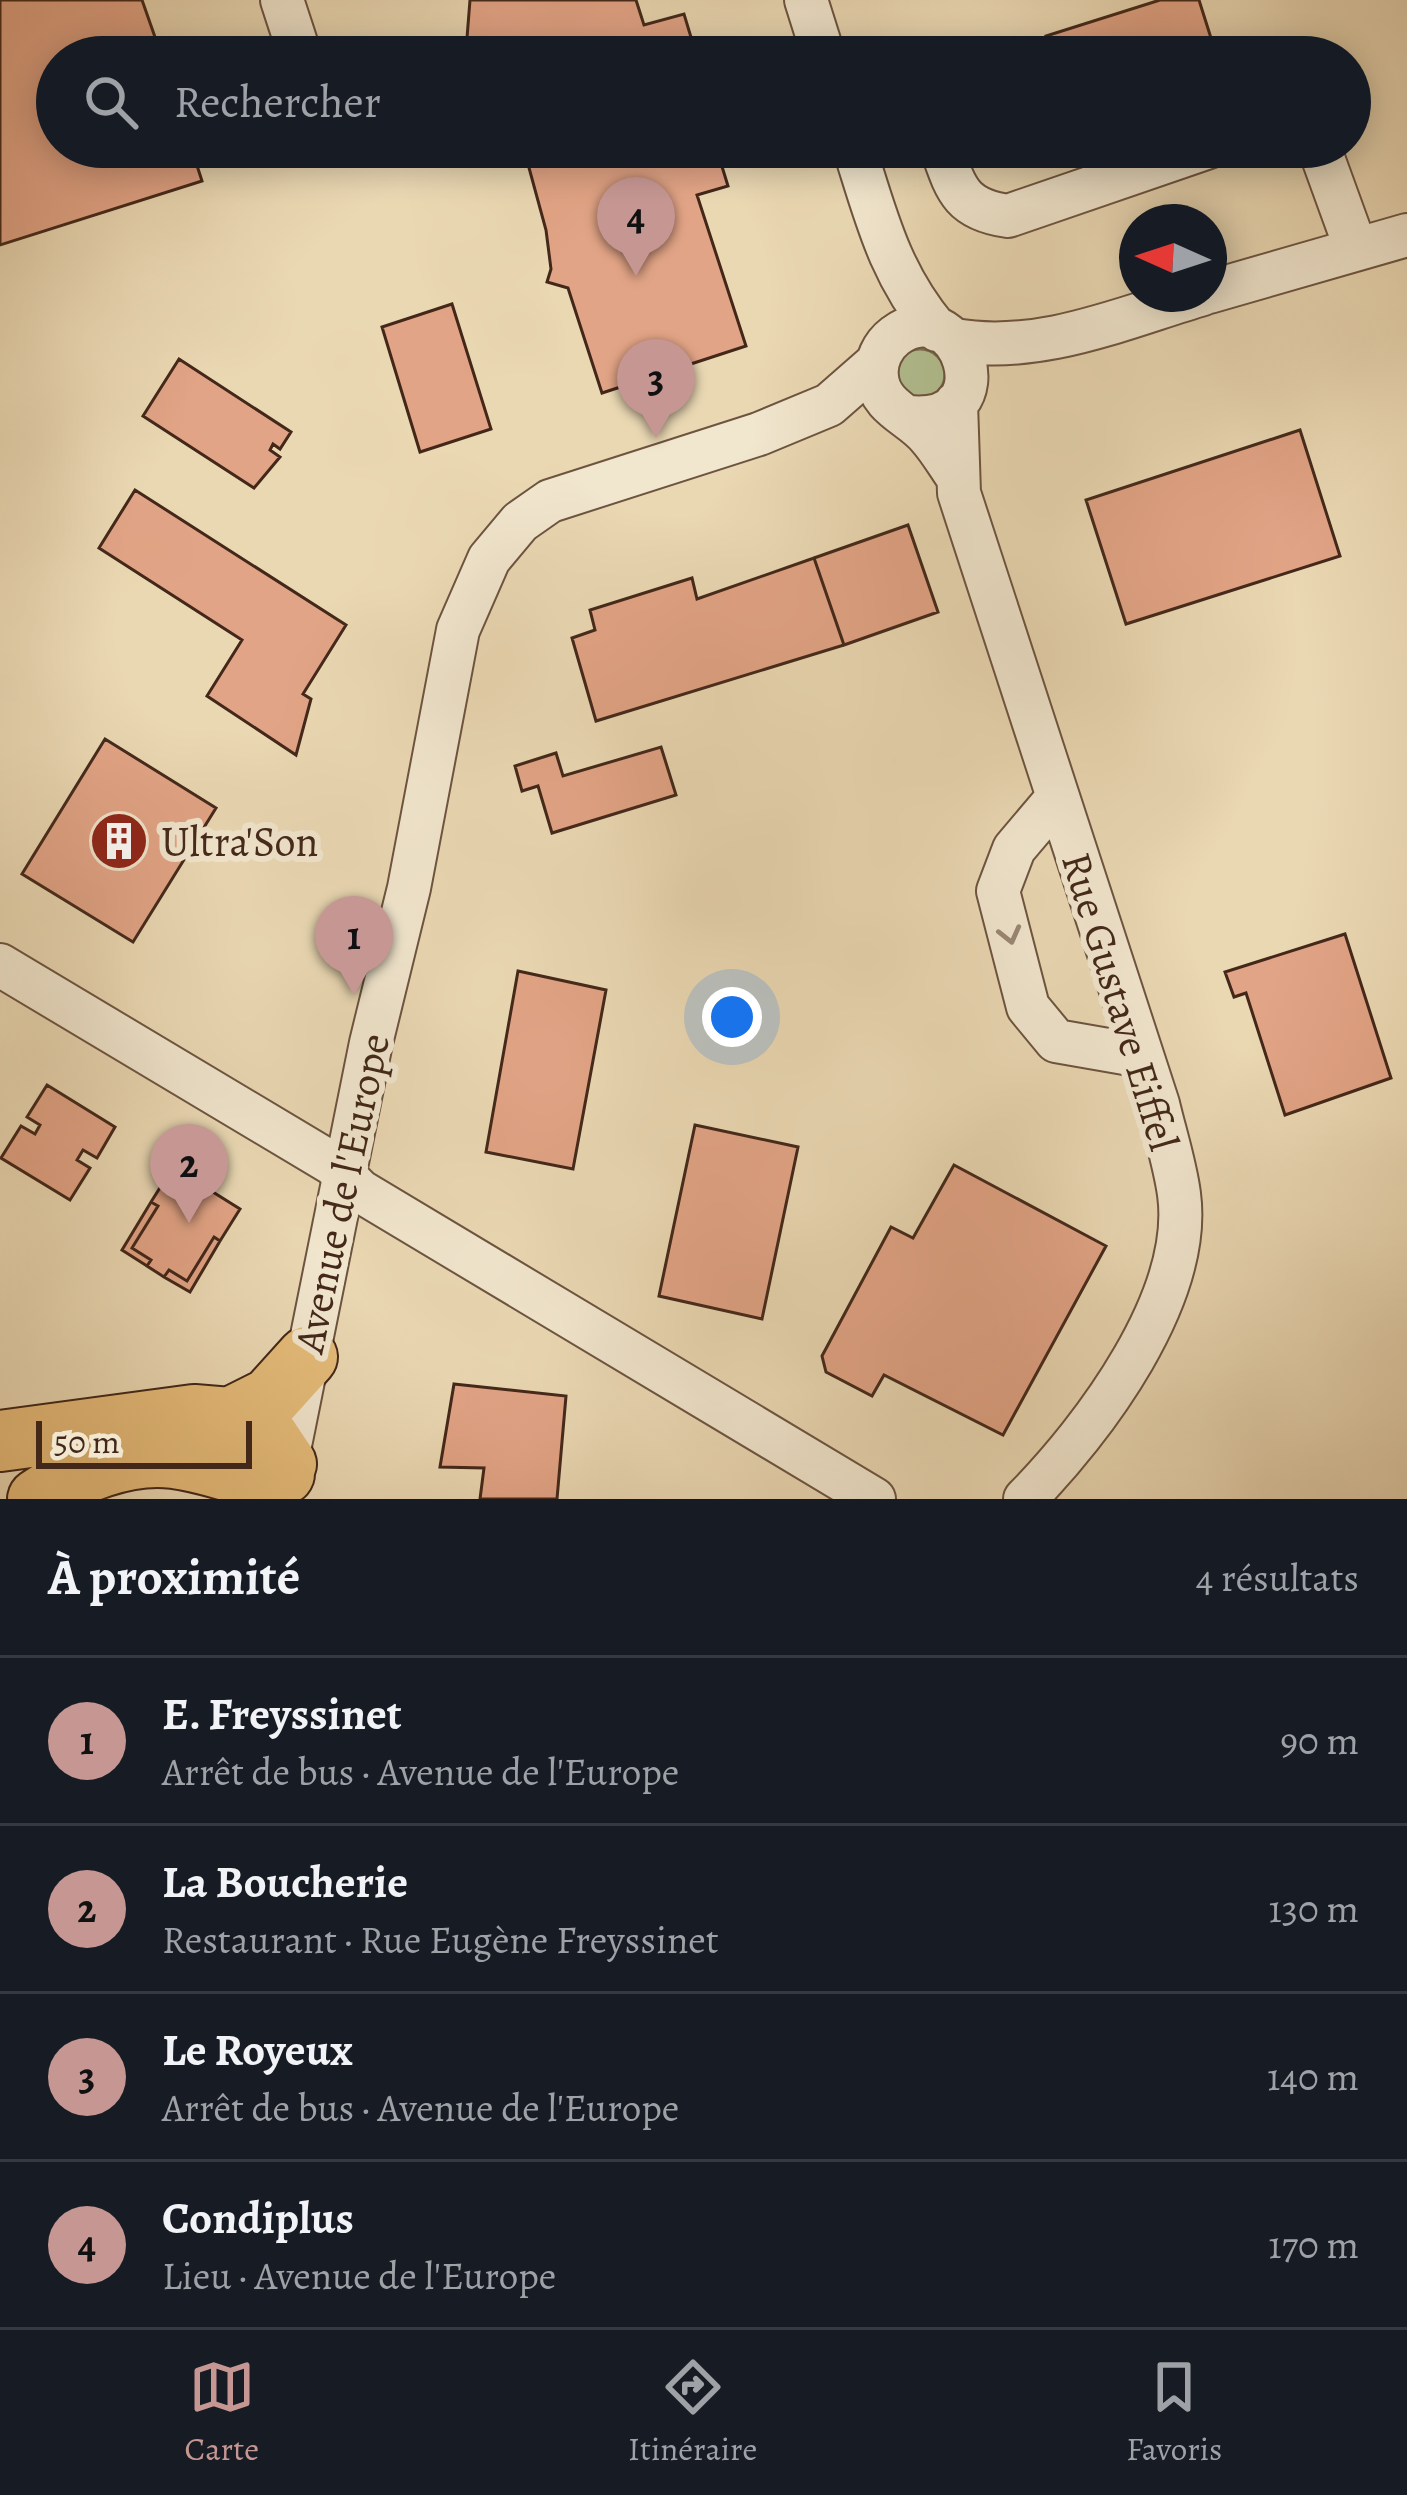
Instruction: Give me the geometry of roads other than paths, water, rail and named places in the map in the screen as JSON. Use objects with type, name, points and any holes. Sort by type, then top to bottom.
[{"type":"highway","points":[[257,1470],[270,1398],[307,1357]]},
{"type":"highway","points":[[0,1442],[194,1415],[257,1470]]},
{"type":"highway","points":[[38,1499],[67,1481],[119,1462],[169,1457],[257,1470]]},
{"type":"street","points":[[282,0],[294,36]]},
{"type":"street","points":[[806,0],[817,36]]},
{"type":"street","points":[[861,168],[889,259],[913,302],[966,362],[956,475]]},
{"type":"street","points":[[948,168],[957,193],[982,212],[1008,216],[1149,168]]},
{"type":"street","points":[[1327,168],[1356,249]]},
{"type":"street","points":[[1227,287],[1407,235]]},
{"type":"street","points":[[889,259],[877,379],[900,411],[929,436],[956,475]]},
{"type":"street","points":[[883,353],[905,330],[1020,345],[1138,312]]},
{"type":"street","points":[[900,411],[926,418],[942,414],[1020,345]]},
{"type":"street","name":"Avenue de l'Europe","points":[[307,1357],[371,1043],[409,888],[458,629],[489,559],[520,522],[550,501],[759,434],[829,406],[883,353]]},
{"type":"street","name":"Avenue de l'Europe","points":[[829,406],[900,411]]},
{"type":"street","name":"Rue Gustave Eiffel","points":[[956,475],[1158,1104],[1179,1196],[1177,1255],[1165,1296],[1118,1380],[1054,1469],[1025,1499]]},
{"type":"street","points":[[1058,797],[1014,849],[998,891],[1028,1007],[1056,1041],[1142,1057]]},
{"type":"street","points":[[0,965],[333,1164],[380,1203],[874,1499]]},
{"type":"place","name":"Condiplus","points":[[636,276]]},
{"type":"place","name":"Le Royeux","points":[[656,438]]},
{"type":"place","name":"Ultra'Son","points":[[119,841]]},
{"type":"place","name":"E. Freyssinet","points":[[354,995]]},
{"type":"place","name":"La Boucherie","points":[[189,1223]]}]
